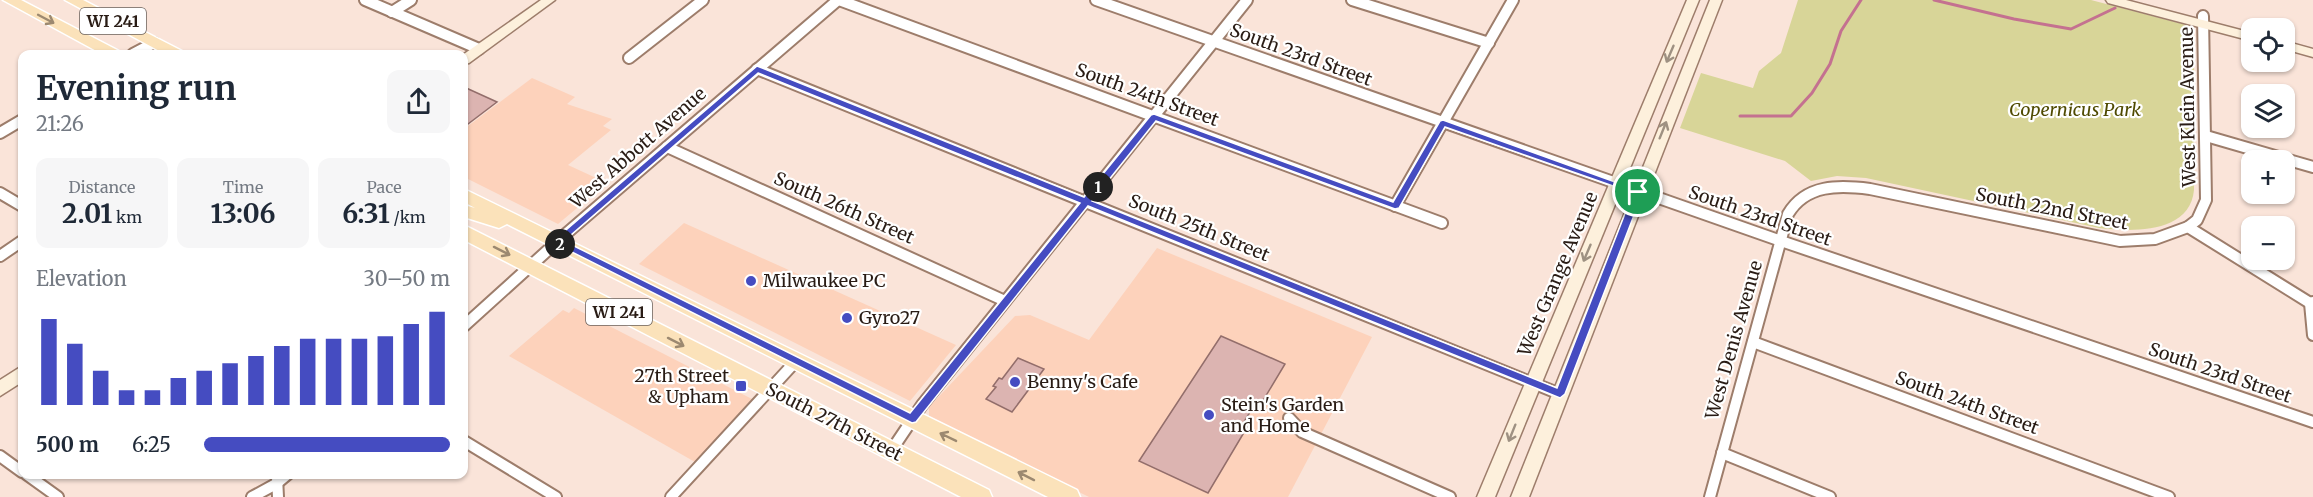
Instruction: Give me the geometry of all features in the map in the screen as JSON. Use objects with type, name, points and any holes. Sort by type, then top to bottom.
[{"type":"main road","name":"WI 241","points":[[10,0],[106,50]]},
{"type":"main road","name":"WI 241","points":[[72,0],[169,50]]},
{"type":"main road","name":"South 27th Street","points":[[468,197],[1069,497]]},
{"type":"main road","points":[[468,212],[488,220],[524,226]]},
{"type":"main road","name":"South 27th Street","points":[[468,234],[981,497]]},
{"type":"street","points":[[365,0],[478,49]]},
{"type":"street","points":[[392,12],[411,0]]},
{"type":"street","points":[[468,57],[549,0]]},
{"type":"street","points":[[629,58],[703,0]]},
{"type":"street","name":"West Abbott Avenue","points":[[468,322],[557,242],[839,0]]},
{"type":"street","name":"South 24th Street","points":[[839,0],[1442,223]]},
{"type":"street","name":"South 23rd Street","points":[[1096,0],[1638,192],[2313,422]]},
{"type":"street","points":[[891,451],[912,419],[1005,301],[1247,0]]},
{"type":"street","points":[[1352,0],[1489,43]]},
{"type":"street","points":[[1395,206],[1514,0]]},
{"type":"street","name":"West Grange Avenue","points":[[1486,497],[1693,0]]},
{"type":"street","points":[[1520,497],[1638,192],[1716,0]]},
{"type":"street","points":[[2112,0],[2241,26]]},
{"type":"street","points":[[2142,0],[2241,32]]},
{"type":"street","name":"West Klein Avenue","points":[[2188,227],[2197,220],[2206,200],[2203,20]]},
{"type":"street","points":[[1683,24],[1703,30]]},
{"type":"street","points":[[2295,40],[2313,44]]},
{"type":"street","points":[[141,50],[154,43]]},
{"type":"street","points":[[2295,48],[2313,52]]},
{"type":"street","name":"South 25th Street","points":[[757,69],[1560,394]]},
{"type":"street","points":[[0,133],[18,122]]},
{"type":"street","points":[[2205,136],[2313,167]]},
{"type":"street","name":"South 26th Street","points":[[667,147],[1005,301]]},
{"type":"street","points":[[1632,147],[1653,155]]},
{"type":"street","name":"South 22nd Street","points":[[1800,197],[1821,189],[1846,186],[1870,189],[2120,241],[2158,239],[2174,235],[2188,227]]},
{"type":"street","points":[[0,193],[18,204]]},
{"type":"street","name":"West Denis Avenue","points":[[1710,497],[1781,241],[1792,205],[1800,197]]},
{"type":"street","points":[[1599,227],[1621,236]]},
{"type":"street","points":[[2188,227],[2312,302],[2313,335]]},
{"type":"street","points":[[0,256],[18,244]]},
{"type":"street","name":"South 24th Street","points":[[1753,342],[2169,497]]},
{"type":"street","points":[[671,497],[796,361]]},
{"type":"street","points":[[0,389],[18,376]]},
{"type":"street","points":[[1289,418],[1302,432],[1450,497]]},
{"type":"street","points":[[468,443],[556,497]]},
{"type":"street","points":[[1722,453],[1830,497]]},
{"type":"street","points":[[0,456],[18,469]]},
{"type":"street","points":[[32,479],[58,497]]},
{"type":"street","points":[[252,497],[277,485]]},
{"type":"shaded area","points":[[532,78],[575,97],[567,104],[612,119],[603,126],[611,130],[568,165],[607,183],[558,224],[468,179],[468,126]]},
{"type":"shaded area","points":[[684,223],[956,345],[910,401],[639,264]]},
{"type":"shaded area","points":[[1157,248],[1372,337],[1288,497],[1089,497],[929,416],[929,407],[1015,316],[1030,315],[1089,340]]},
{"type":"shaded area","points":[[574,308],[752,399],[695,462],[509,356],[563,310],[569,313]]},
{"type":"green space","name":"Copernicus Park","points":[[1798,0],[2091,0],[2194,27],[2194,190],[2190,204],[2182,215],[2157,227],[2127,230],[2099,228],[1866,178],[1837,176],[1811,181],[1785,161],[1680,128],[1701,73],[1753,88],[1759,71],[1781,53]]},
{"type":"building","points":[[468,89],[497,102],[468,124]]},
{"type":"building","name":"Stein's Garden and Home","points":[[1221,336],[1285,364],[1258,409],[1253,407],[1244,422],[1249,424],[1208,493],[1139,461]]},
{"type":"building","name":"Benny's Cafe","points":[[1018,358],[1044,369],[1012,412],[986,399],[996,387],[993,386],[999,378],[1002,379]]},
{"type":"waterway","points":[[1740,116],[1791,116],[1812,93],[1830,64],[1841,31],[1861,0]]},
{"type":"waterway","points":[[1934,0],[2014,19],[2071,29],[2115,8]]},
{"type":"place","name":"Milwaukee PC","points":[[751,281]]},
{"type":"place","name":"Gyro27","points":[[847,318]]},
{"type":"place","name":"Benny's Cafe","points":[[1015,382]]},
{"type":"place","name":"27th Street & Upham","points":[[741,386]]},
{"type":"place","name":"Stein's Garden and Home","points":[[1209,415]]},
{"type":"route","points":[[1638,192],[1443,123],[1395,206],[1154,117],[1086,202],[1005,301],[912,419],[557,242],[757,69],[1086,202],[1516,376],[1521,377],[1560,394],[1638,192]]}]
